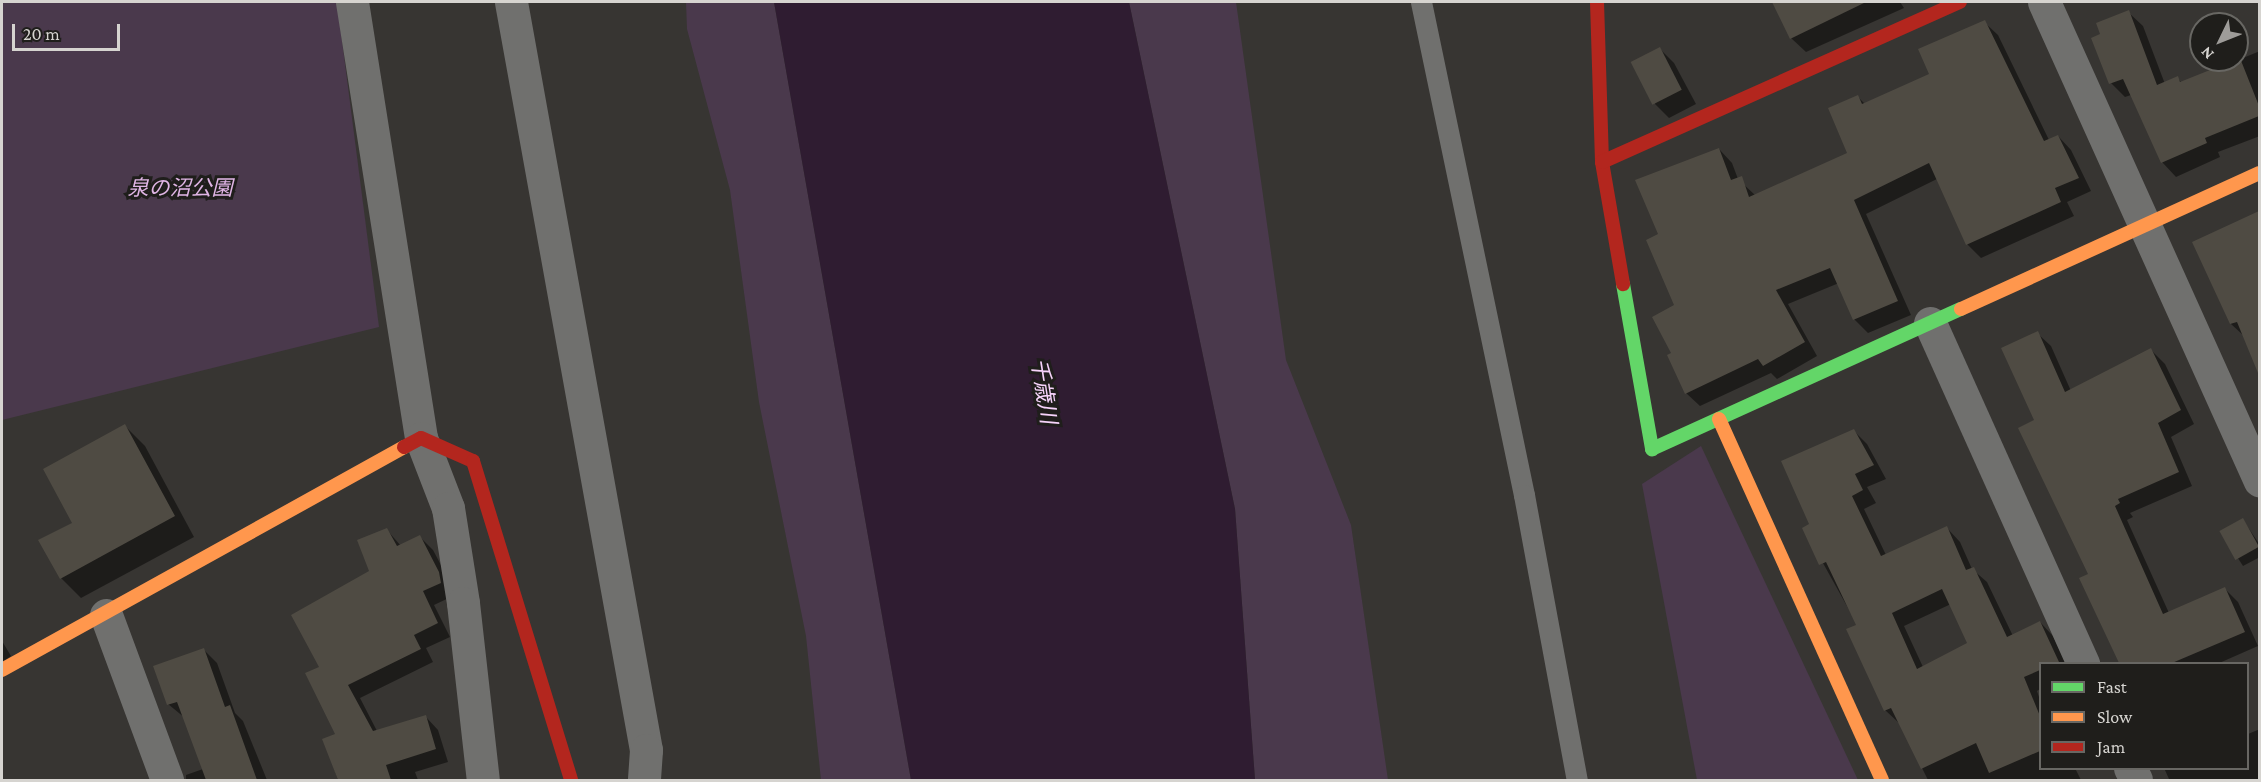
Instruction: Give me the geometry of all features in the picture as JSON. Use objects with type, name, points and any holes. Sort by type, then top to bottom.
[{"type":"street","points":[[352,2],[421,438],[448,508],[463,603],[483,780]]},
{"type":"street","points":[[511,2],[646,750],[644,780]]},
{"type":"street","points":[[1597,2],[1602,162],[1652,449],[2259,173]]},
{"type":"street","points":[[1602,162],[1960,2]]},
{"type":"street","points":[[2044,2],[2259,481]]},
{"type":"street","points":[[1930,323],[2083,662]]},
{"type":"street","points":[[1719,419],[1882,780]]},
{"type":"street","points":[[2,670],[106,615],[421,438]]},
{"type":"street","points":[[421,438],[473,461],[571,780]]},
{"type":"street","points":[[106,615],[167,780]]},
{"type":"lane","points":[[1421,2],[1524,495],[1577,780]]},
{"type":"green space","name":"泉の沼公園","points":[[2,2],[337,2],[379,327],[2,420]]},
{"type":"green space","points":[[686,2],[774,2],[911,780],[821,780],[806,636],[759,402],[730,190],[687,29]]},
{"type":"green space","points":[[1129,2],[1236,2],[1286,360],[1351,525],[1388,780],[1255,780],[1235,509]]},
{"type":"green space","points":[[1701,446],[1858,780],[1697,780],[1642,484]]},
{"type":"water","name":"千歳川","points":[[774,2],[1129,2],[1235,509],[1255,780],[911,780]]},
{"type":"building","points":[[1772,2],[1866,2],[1790,39]]},
{"type":"building","points":[[2129,10],[2157,85],[2178,76],[2180,82],[2205,72],[2246,72],[2259,106],[2259,116],[2205,138],[2207,143],[2161,163],[2123,79],[2109,84],[2091,38],[2100,34],[2096,23]]},
{"type":"building","points":[[1985,20],[2044,141],[2058,135],[2079,178],[2055,188],[2061,202],[1966,245],[1929,163],[1854,200],[1898,301],[1853,320],[1830,268],[1776,290],[1805,342],[1763,366],[1758,359],[1685,394],[1667,355],[1671,353],[1652,317],[1674,305],[1646,240],[1658,234],[1635,180],[1719,148],[1731,180],[1742,176],[1749,197],[1847,153],[1828,108],[1858,95],[1862,104],[1929,74],[1918,49]]},
{"type":"building","points":[[1660,47],[1682,90],[1652,105],[1631,62]]},
{"type":"building","points":[[2259,211],[2258,373],[2237,322],[2230,324],[2192,242]]},
{"type":"building","points":[[2038,331],[2065,392],[2151,348],[2181,410],[2158,423],[2179,472],[2118,499],[2120,503],[2115,506],[2163,614],[2225,587],[2245,632],[2174,662],[2119,662],[2079,578],[2088,574],[2018,428],[2034,420],[2001,348]]},
{"type":"building","points":[[125,424],[175,516],[60,579],[38,540],[72,523],[43,469]]},
{"type":"building","points":[[1854,429],[1874,465],[1855,474],[1863,490],[1852,496],[1881,556],[1947,526],[1966,570],[1974,567],[2007,637],[2040,621],[2059,662],[2039,662],[2039,670],[2024,677],[2039,714],[2039,751],[1989,773],[1976,743],[1921,769],[1891,708],[1884,711],[1846,629],[1856,625],[1826,562],[1819,565],[1802,528],[1809,524],[1781,461]],"holes":[[[1942,589],[1967,643],[1917,669],[1892,613]]]},
{"type":"building","points":[[2243,518],[2259,547],[2235,560],[2219,531]]},
{"type":"building","points":[[387,528],[397,546],[420,535],[439,572],[441,583],[423,591],[438,623],[414,635],[421,649],[348,685],[373,731],[426,715],[436,749],[386,765],[391,780],[338,780],[322,739],[335,734],[305,673],[319,667],[291,615],[369,571],[357,540]]},
{"type":"building","points":[[204,648],[225,707],[230,705],[257,780],[206,780],[177,702],[167,705],[153,666]]},
{"type":"traffic: fast","points":[[1623,284],[1652,449],[1961,309]]},
{"type":"traffic: slow","points":[[1961,309],[2260,173]]},
{"type":"traffic: slow","points":[[1719,419],[1882,780]]},
{"type":"traffic: slow","points":[[2,670],[404,447]]},
{"type":"traffic: jam","points":[[1597,2],[1602,162],[1623,284]]},
{"type":"traffic: jam","points":[[1602,162],[1960,2]]},
{"type":"traffic: jam","points":[[404,447],[421,438],[473,461],[571,780]]}]
